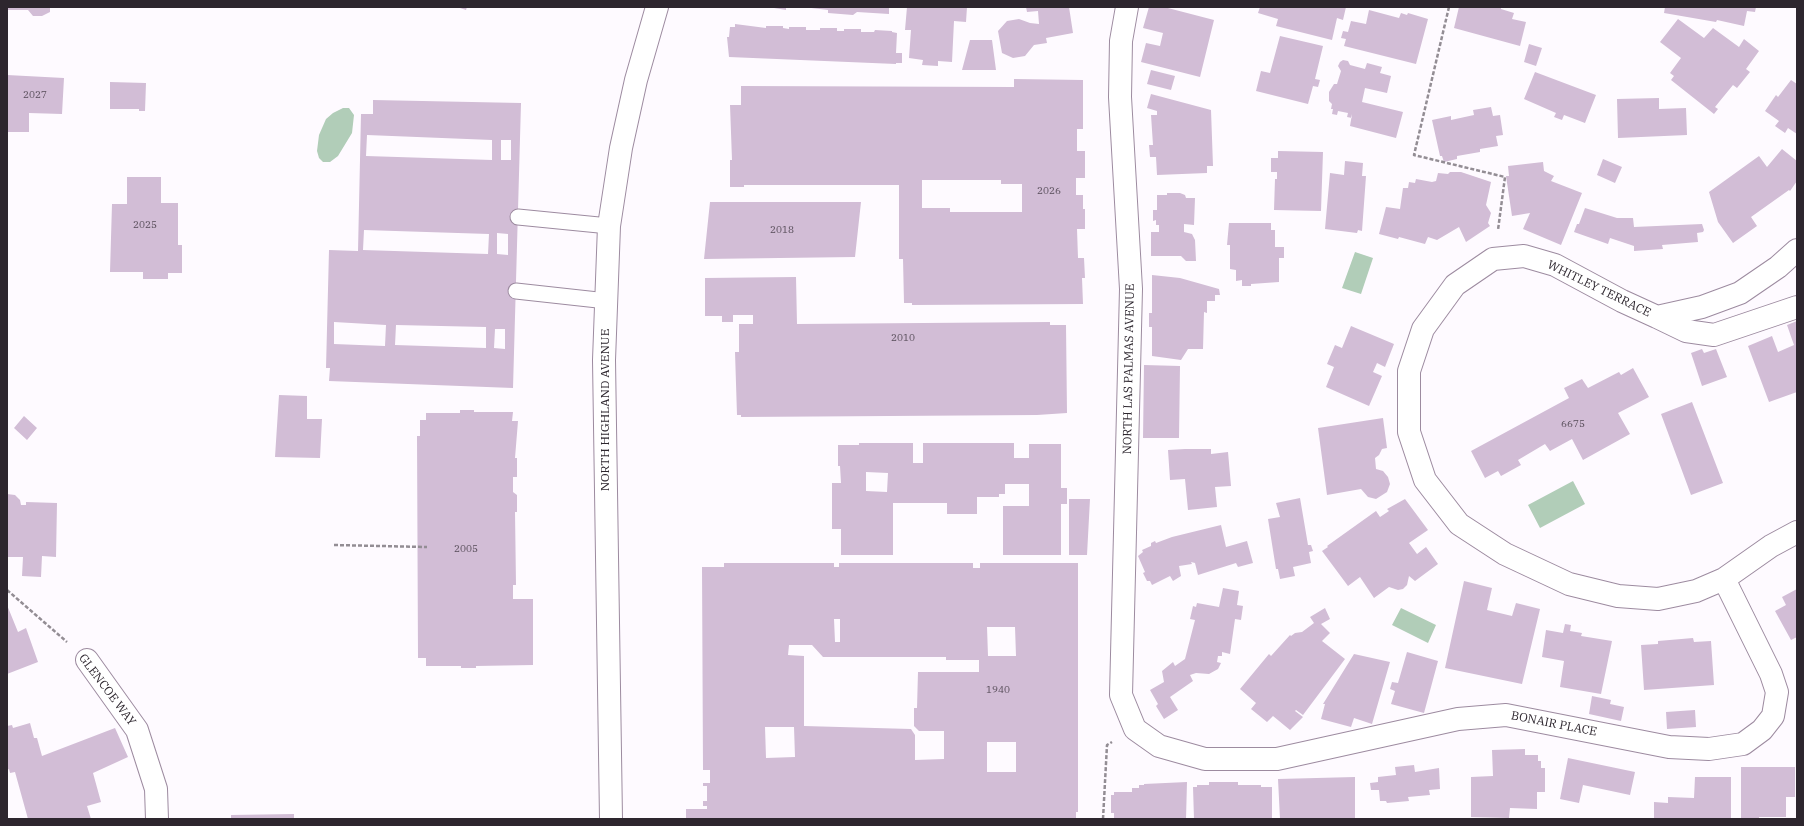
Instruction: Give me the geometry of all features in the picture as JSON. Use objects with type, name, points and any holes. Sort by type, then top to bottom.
[{"type":"street","name":"NORTH HIGHLAND AVENUE","points":[[611,819],[604,360],[609,226],[621,148],[636,80],[657,7]]},
{"type":"street","name":"NORTH LAS PALMAS AVENUE","points":[[1127,7],[1121,41],[1120,97],[1131,289],[1120,695],[1135,729]]},
{"type":"street","name":"WHITLEY TERRACE","points":[[1797,250],[1778,267],[1740,293],[1702,306],[1657,317],[1622,301],[1555,265],[1524,256],[1493,259],[1455,285],[1423,329],[1409,371],[1410,432],[1424,480],[1459,524],[1505,554],[1569,584],[1618,596],[1658,599],[1696,591],[1724,578],[1771,546],[1797,532]]},
{"type":"street","points":[[1657,317],[1686,331],[1714,335],[1797,307]]},
{"type":"street","name":"BONAIR PLACE","points":[[1135,729],[1159,746],[1205,759],[1277,759],[1458,719],[1506,714],[1669,747],[1709,748],[1743,744],[1762,730],[1773,716],[1777,692],[1770,674],[1724,578]]},
{"type":"street","name":"GLENCOE WAY","points":[[86,660],[137,730],[156,789],[157,819]]},
{"type":"lane","points":[[518,217],[609,226]]},
{"type":"lane","points":[[516,291],[607,301]]},
{"type":"path","points":[[1449,7],[1414,155],[1505,177],[1493,259]]},
{"type":"path","points":[[334,544],[427,547]]},
{"type":"path","name":"GLENCOE WAY","points":[[7,590],[86,660]]},
{"type":"path","points":[[1103,819],[1107,745],[1135,729]]},
{"type":"shaded area","points":[[343,108],[349,108],[354,115],[352,133],[338,156],[330,162],[323,162],[319,158],[317,151],[319,135],[326,119],[333,113]]},
{"type":"shaded area","points":[[1355,252],[1373,258],[1361,294],[1342,288]]},
{"type":"shaded area","points":[[1573,481],[1585,504],[1540,528],[1528,505]]},
{"type":"shaded area","points":[[1401,608],[1436,625],[1428,643],[1392,625]]},
{"type":"building","points":[[7,7],[50,7],[50,12],[42,16],[33,16],[28,10],[7,10]]},
{"type":"building","points":[[457,7],[467,7],[466,10]]},
{"type":"building","points":[[768,7],[786,7],[786,10]]},
{"type":"building","points":[[803,7],[889,7],[889,14],[857,12],[853,15],[828,13],[828,10]]},
{"type":"building","points":[[907,7],[967,7],[966,22],[954,21],[952,62],[938,61],[938,66],[922,65],[923,60],[909,58],[911,30],[905,30]]},
{"type":"building","points":[[1026,7],[1069,7],[1073,33],[1046,38],[1047,43],[1034,45],[1025,56],[1013,58],[1002,53],[998,31],[1007,21],[1019,19],[1030,23],[1039,24],[1038,11],[1027,12]]},
{"type":"building","points":[[1149,7],[1164,7],[1214,20],[1200,77],[1141,62],[1146,43],[1160,46],[1163,33],[1143,28]]},
{"type":"building","points":[[1260,7],[1346,7],[1343,20],[1337,18],[1332,40],[1276,26],[1278,19],[1258,13]]},
{"type":"building","points":[[1459,7],[1501,7],[1501,9],[1514,13],[1512,19],[1526,22],[1520,46],[1454,28]]},
{"type":"building","points":[[1665,7],[1756,7],[1755,12],[1747,11],[1744,26],[1717,20],[1716,22],[1664,13]]},
{"type":"building","points":[[1369,10],[1399,18],[1401,13],[1407,15],[1408,13],[1428,19],[1416,64],[1344,46],[1346,39],[1341,38],[1343,31],[1348,32],[1351,21],[1366,24]]},
{"type":"building","points":[[1678,19],[1704,38],[1713,28],[1739,47],[1744,39],[1759,51],[1746,69],[1750,72],[1737,88],[1733,85],[1715,107],[1718,109],[1714,114],[1671,80],[1674,76],[1670,73],[1681,58],[1660,42]]},
{"type":"building","points":[[735,24],[766,28],[766,26],[783,26],[783,28],[789,29],[789,27],[806,27],[806,30],[837,28],[837,31],[844,31],[844,29],[861,29],[861,32],[874,32],[875,30],[892,31],[897,33],[896,53],[902,53],[902,63],[896,64],[729,57],[727,37],[729,37],[730,27],[735,27]]},
{"type":"building","points":[[1280,36],[1323,46],[1315,79],[1320,80],[1318,87],[1313,86],[1308,104],[1256,91],[1261,71],[1270,73]]},
{"type":"building","points":[[970,40],[992,40],[996,70],[962,70]]},
{"type":"building","points":[[1529,44],[1542,48],[1536,66],[1524,62]]},
{"type":"building","points":[[1343,60],[1348,61],[1350,65],[1365,69],[1367,63],[1382,67],[1380,73],[1391,76],[1387,93],[1365,88],[1362,102],[1403,112],[1396,138],[1350,126],[1351,118],[1347,117],[1348,113],[1338,111],[1337,115],[1332,114],[1333,109],[1331,109],[1332,104],[1329,101],[1329,92],[1334,84],[1337,84],[1341,71],[1338,66]]},
{"type":"building","points":[[1151,70],[1175,76],[1171,90],[1147,84]]},
{"type":"building","points":[[1535,72],[1596,95],[1585,123],[1564,115],[1562,120],[1554,117],[1556,113],[1524,99]]},
{"type":"building","points":[[7,75],[64,78],[62,114],[29,113],[29,132],[7,132]]},
{"type":"building","points":[[1014,79],[1083,80],[1083,129],[1077,129],[1077,151],[1085,151],[1085,178],[1076,178],[1076,195],[1083,195],[1083,209],[1085,209],[1085,229],[1077,229],[1078,258],[1084,258],[1085,278],[1082,278],[1083,304],[912,305],[912,303],[904,303],[903,259],[899,259],[899,185],[744,185],[744,187],[730,187],[730,160],[732,160],[730,105],[741,105],[741,86],[1014,87]],"holes":[[[922,180],[1001,180],[1001,184],[1022,184],[1022,212],[950,212],[950,208],[922,208]]]},
{"type":"building","points":[[1791,80],[1797,84],[1797,134],[1788,128],[1785,133],[1775,126],[1779,121],[1765,111],[1776,95],[1778,97]]},
{"type":"building","points":[[110,82],[146,83],[145,111],[139,111],[139,109],[110,109]]},
{"type":"building","points":[[1151,94],[1211,110],[1213,166],[1207,166],[1207,173],[1157,175],[1156,157],[1150,157],[1149,145],[1153,145],[1151,115],[1157,115],[1157,111],[1147,108]]},
{"type":"building","points":[[1659,98],[1659,109],[1686,108],[1687,135],[1618,138],[1617,99]]},
{"type":"building","points":[[373,100],[521,103],[513,388],[329,381],[330,368],[326,368],[329,250],[358,251],[361,114],[373,114]],"holes":[[[367,135],[492,140],[492,160],[366,156]],[[501,140],[511,140],[511,160],[501,160]],[[364,230],[489,234],[488,254],[363,250]],[[497,233],[508,234],[508,255],[497,254]],[[334,322],[386,325],[385,346],[334,344]],[[396,325],[486,327],[486,348],[395,345]],[[495,329],[505,329],[505,349],[494,348]]]},
{"type":"building","points":[[1491,107],[1493,116],[1500,115],[1503,135],[1496,136],[1498,146],[1480,149],[1480,152],[1457,156],[1457,159],[1444,162],[1442,156],[1440,156],[1432,120],[1451,116],[1451,120],[1474,115],[1473,110]]},
{"type":"building","points":[[1782,149],[1797,161],[1797,181],[1790,191],[1789,190],[1751,217],[1757,226],[1733,243],[1718,222],[1709,192],[1759,156],[1767,167]]},
{"type":"building","points":[[1278,151],[1323,152],[1321,211],[1274,210],[1275,179],[1277,179],[1277,172],[1271,172],[1271,158],[1278,158]]},
{"type":"building","points":[[1603,159],[1622,167],[1615,183],[1597,175]]},
{"type":"building","points":[[1345,161],[1363,163],[1362,176],[1366,176],[1362,231],[1358,230],[1357,233],[1325,229],[1330,173],[1344,175]]},
{"type":"building","points":[[1543,162],[1544,171],[1554,176],[1551,181],[1582,193],[1561,245],[1523,229],[1530,213],[1512,216],[1506,176],[1509,176],[1508,166]]},
{"type":"building","points":[[1450,172],[1461,172],[1491,182],[1486,205],[1491,213],[1488,223],[1490,226],[1466,242],[1459,227],[1437,240],[1428,237],[1425,244],[1399,237],[1398,239],[1379,234],[1386,207],[1400,209],[1403,188],[1408,188],[1409,182],[1415,183],[1416,179],[1432,182],[1436,181],[1438,173],[1448,174]]},
{"type":"building","points":[[127,177],[161,177],[161,203],[178,203],[178,245],[182,245],[182,273],[168,273],[168,279],[143,279],[143,272],[110,272],[112,204],[127,204]]},
{"type":"building","points":[[1167,193],[1180,193],[1185,195],[1186,198],[1195,198],[1194,225],[1184,224],[1184,232],[1192,234],[1195,240],[1196,261],[1186,261],[1181,256],[1151,256],[1151,232],[1159,232],[1159,225],[1156,225],[1156,220],[1153,221],[1153,210],[1157,210],[1157,195],[1167,195]]},
{"type":"building","points":[[710,202],[861,202],[855,257],[704,259]]},
{"type":"building","points":[[1585,208],[1617,218],[1633,218],[1634,227],[1702,224],[1704,230],[1703,232],[1697,233],[1698,242],[1662,245],[1663,249],[1634,251],[1634,246],[1610,238],[1608,244],[1574,232],[1577,224],[1579,224]]},
{"type":"building","points":[[1229,223],[1271,223],[1271,230],[1275,230],[1275,247],[1284,247],[1284,258],[1279,258],[1279,282],[1242,286],[1242,280],[1236,281],[1236,270],[1230,269],[1230,245],[1227,245]]},
{"type":"building","points":[[1152,275],[1180,278],[1219,289],[1220,295],[1215,295],[1215,301],[1207,301],[1207,313],[1204,312],[1203,349],[1188,349],[1181,360],[1152,356],[1152,327],[1149,327],[1149,313],[1152,313]]},
{"type":"building","points":[[796,277],[797,324],[1050,322],[1050,325],[1066,325],[1067,413],[1037,415],[741,417],[741,415],[737,415],[735,352],[739,352],[739,324],[753,324],[753,315],[733,315],[733,322],[722,322],[722,316],[705,316],[705,278]]},
{"type":"building","points":[[1797,321],[1797,392],[1769,402],[1748,346],[1772,336],[1778,352],[1794,345],[1787,325]]},
{"type":"building","points":[[1351,326],[1394,344],[1385,367],[1377,363],[1373,372],[1382,376],[1369,406],[1326,387],[1334,367],[1327,364],[1335,345],[1342,348]]},
{"type":"building","points":[[1702,349],[1704,353],[1716,349],[1727,377],[1702,386],[1691,353]]},
{"type":"building","points":[[1144,365],[1180,366],[1179,438],[1143,438]]},
{"type":"building","points":[[1633,368],[1649,397],[1618,413],[1630,434],[1583,460],[1572,439],[1550,451],[1545,444],[1518,460],[1521,465],[1501,476],[1498,471],[1485,478],[1471,451],[1569,398],[1564,388],[1582,379],[1588,388],[1619,372],[1621,375]]},
{"type":"building","points":[[279,395],[307,396],[307,419],[322,419],[320,458],[275,457]]},
{"type":"building","points":[[1692,402],[1723,483],[1691,495],[1661,414]]},
{"type":"building","points":[[460,410],[474,410],[474,412],[513,412],[512,421],[518,421],[515,458],[517,458],[517,477],[513,477],[513,492],[517,495],[517,512],[515,512],[516,585],[513,585],[513,599],[533,599],[533,665],[476,666],[476,668],[461,668],[461,666],[426,666],[426,658],[418,658],[417,436],[420,436],[420,420],[426,420],[426,413],[460,413]]},
{"type":"building","points":[[24,416],[37,428],[27,440],[14,428]]},
{"type":"building","points":[[1383,418],[1387,448],[1382,449],[1379,455],[1375,458],[1376,469],[1383,471],[1388,477],[1390,484],[1387,492],[1376,499],[1368,497],[1361,489],[1327,495],[1318,428]]},
{"type":"building","points":[[859,443],[913,443],[913,463],[923,463],[923,443],[1014,443],[1014,458],[1029,458],[1029,444],[1061,444],[1061,488],[1067,488],[1067,504],[1061,504],[1061,555],[1003,555],[1003,506],[1029,506],[1029,484],[1005,484],[1005,494],[999,494],[999,497],[977,497],[977,514],[947,514],[947,503],[893,503],[893,555],[841,555],[841,529],[832,529],[832,483],[841,483],[840,466],[838,466],[838,445],[859,445]],"holes":[[[866,472],[888,473],[887,492],[866,491]]]},
{"type":"building","points":[[1211,449],[1211,454],[1228,452],[1231,486],[1215,487],[1217,507],[1188,510],[1185,479],[1170,480],[1168,450]]},
{"type":"building","points":[[7,494],[15,495],[20,500],[21,505],[26,505],[26,502],[57,503],[56,557],[42,556],[41,577],[22,576],[23,557],[7,557]]},
{"type":"building","points":[[1300,498],[1308,545],[1311,545],[1313,551],[1309,552],[1311,563],[1293,567],[1295,576],[1280,579],[1278,569],[1276,569],[1268,519],[1280,517],[1276,503]]},
{"type":"building","points":[[1069,499],[1090,499],[1087,555],[1069,555]]},
{"type":"building","points":[[1405,499],[1428,530],[1409,543],[1417,554],[1426,547],[1438,564],[1415,581],[1409,576],[1407,585],[1403,589],[1398,590],[1389,587],[1374,598],[1360,577],[1348,586],[1322,551],[1376,511],[1380,517],[1389,511],[1387,509]]},
{"type":"building","points":[[1221,525],[1226,547],[1247,541],[1253,563],[1238,567],[1236,563],[1198,575],[1195,563],[1191,562],[1192,564],[1179,566],[1181,576],[1173,581],[1170,576],[1152,585],[1150,581],[1147,581],[1138,556],[1143,552],[1142,550],[1151,546],[1151,543],[1155,541],[1156,543],[1172,537]]},
{"type":"building","points":[[724,563],[834,563],[834,567],[839,567],[839,563],[973,563],[973,568],[980,568],[980,563],[1078,563],[1078,812],[1076,812],[1076,819],[686,819],[686,809],[707,809],[707,806],[703,806],[703,801],[707,801],[707,786],[703,786],[703,783],[710,783],[710,770],[703,770],[702,567],[724,567]],"holes":[[[834,619],[840,619],[840,642],[835,642]],[[987,627],[1015,627],[1016,656],[988,656]],[[789,645],[812,645],[823,657],[946,657],[946,660],[979,660],[979,672],[918,672],[917,708],[914,708],[914,726],[919,731],[944,731],[944,759],[915,760],[915,735],[911,729],[804,726],[804,656],[788,655]],[[765,727],[794,727],[795,757],[766,758]],[[987,742],[1016,742],[1016,772],[987,772]]]},
{"type":"building","points":[[1464,581],[1492,588],[1487,610],[1512,616],[1516,603],[1540,609],[1522,684],[1445,668]]},
{"type":"building","points":[[1223,588],[1239,591],[1237,605],[1243,606],[1241,620],[1235,619],[1230,654],[1222,652],[1222,656],[1218,656],[1217,662],[1221,663],[1218,669],[1209,674],[1196,673],[1190,675],[1193,681],[1170,697],[1178,710],[1164,719],[1156,706],[1158,704],[1150,690],[1164,682],[1162,671],[1173,662],[1175,666],[1185,659],[1195,620],[1190,619],[1193,606],[1196,607],[1197,603],[1219,607]]},
{"type":"building","points":[[1797,589],[1797,637],[1791,640],[1775,611],[1786,605],[1782,597]]},
{"type":"building","points":[[7,605],[18,632],[26,628],[38,662],[7,674]]},
{"type":"building","points":[[1325,608],[1330,619],[1321,624],[1330,633],[1322,641],[1345,659],[1303,715],[1296,710],[1295,711],[1303,717],[1290,730],[1273,716],[1267,722],[1251,709],[1256,703],[1240,689],[1269,654],[1271,656],[1290,635],[1291,636],[1295,633],[1302,632],[1314,623],[1310,617]]},
{"type":"building","points":[[1565,624],[1571,625],[1570,631],[1582,633],[1581,636],[1612,641],[1601,694],[1560,687],[1564,661],[1542,657],[1546,630],[1563,633]]},
{"type":"building","points":[[1693,638],[1694,642],[1711,641],[1714,685],[1644,690],[1641,645],[1658,644],[1658,641]]},
{"type":"building","points":[[1407,652],[1438,661],[1424,713],[1391,704],[1395,691],[1390,689],[1392,682],[1398,683]]},
{"type":"building","points":[[1354,654],[1390,662],[1372,724],[1354,718],[1351,727],[1321,719],[1325,704],[1323,704]]},
{"type":"building","points":[[1592,696],[1611,700],[1610,704],[1624,707],[1621,721],[1589,714]]},
{"type":"building","points":[[1695,710],[1696,727],[1667,729],[1666,712]]},
{"type":"building","points":[[30,723],[34,738],[37,738],[42,756],[115,728],[128,757],[93,773],[101,802],[87,806],[91,819],[28,819],[15,772],[10,773],[9,769],[7,770],[7,726],[12,725],[13,728]]},
{"type":"building","points":[[1525,749],[1525,755],[1538,755],[1538,761],[1541,761],[1541,768],[1545,768],[1545,792],[1537,792],[1537,809],[1510,808],[1509,818],[1471,817],[1471,777],[1493,776],[1492,750]]},
{"type":"building","points":[[1568,758],[1635,772],[1630,795],[1583,785],[1579,803],[1560,799]]},
{"type":"building","points":[[1414,765],[1415,772],[1439,768],[1440,789],[1429,790],[1430,795],[1408,797],[1409,801],[1387,803],[1386,801],[1380,801],[1379,790],[1371,790],[1370,783],[1378,782],[1378,777],[1396,775],[1395,767]]},
{"type":"building","points":[[1741,767],[1795,767],[1795,797],[1786,797],[1786,817],[1741,819]]},
{"type":"building","points":[[1355,777],[1355,819],[1280,819],[1278,779]]},
{"type":"building","points":[[1695,777],[1731,777],[1731,819],[1654,819],[1654,802],[1668,803],[1668,797],[1694,798]]},
{"type":"building","points":[[1187,782],[1186,819],[1114,819],[1114,813],[1111,813],[1111,795],[1114,795],[1114,792],[1132,792],[1132,788],[1139,788],[1139,785],[1144,784]]},
{"type":"building","points":[[1209,782],[1238,782],[1238,785],[1261,785],[1261,787],[1272,787],[1272,819],[1194,819],[1193,787],[1197,787],[1197,785],[1209,785]]},
{"type":"building","points":[[294,814],[294,819],[231,819],[231,815]]}]
